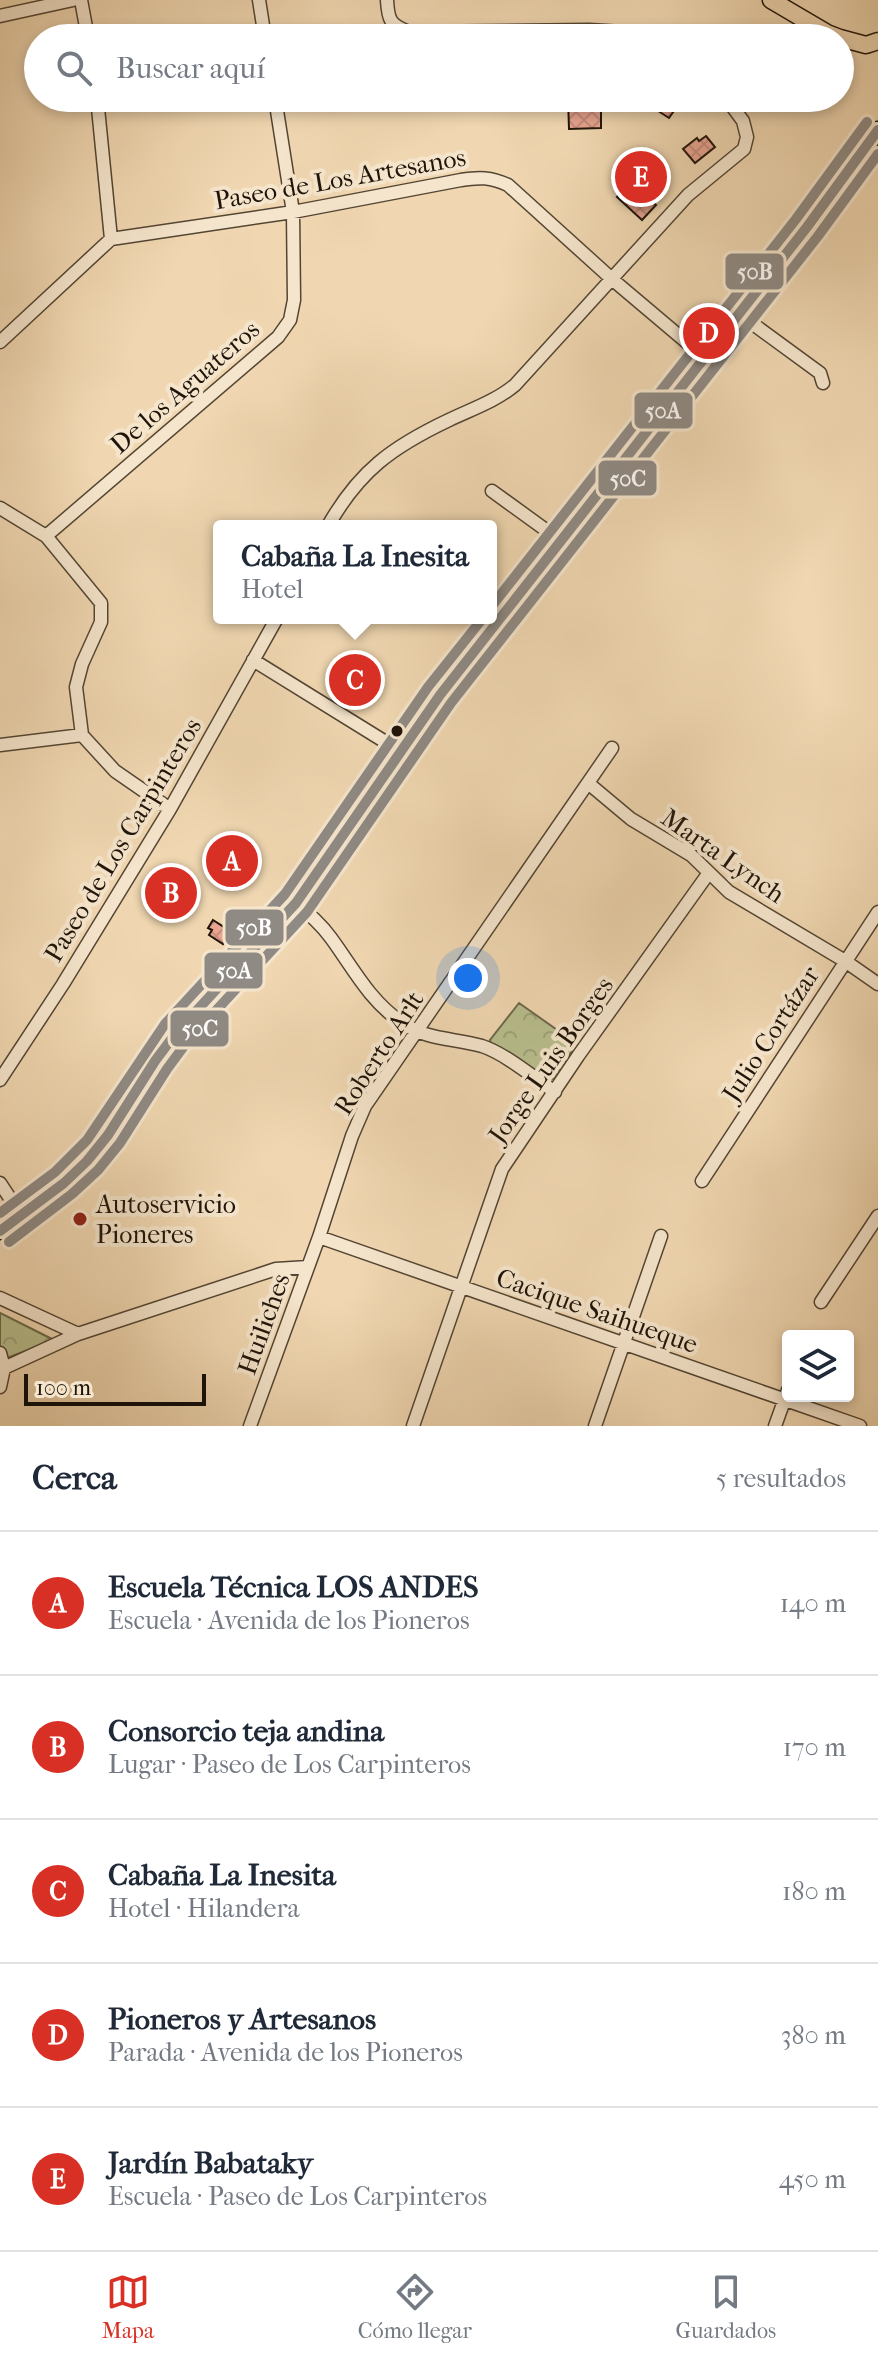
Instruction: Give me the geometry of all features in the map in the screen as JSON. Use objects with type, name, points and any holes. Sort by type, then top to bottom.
[{"type":"main road","points":[[771,0],[810,24]]},
{"type":"main road","points":[[854,42],[866,45],[878,41]]},
{"type":"main road","points":[[497,622],[842,181],[878,130]]},
{"type":"main road","points":[[0,1231],[79,1171],[97,1150],[175,1034],[271,934],[296,903],[440,695],[496,624]]},
{"type":"street","points":[[0,16],[73,0]]},
{"type":"street","points":[[81,0],[85,24]]},
{"type":"street","points":[[259,0],[263,24]]},
{"type":"street","points":[[387,0],[389,19],[393,24]]},
{"type":"street","points":[[0,342],[111,239],[98,112]]},
{"type":"street","name":"De los Aguateros","points":[[46,536],[278,337],[290,320],[294,300],[293,212],[277,112]]},
{"type":"street","points":[[332,520],[355,485],[392,450],[500,398],[533,368],[688,195],[744,149],[747,137],[743,121],[736,112]]},
{"type":"street","name":"Paseo de Los Artesanos","points":[[111,239],[293,212],[461,180],[495,179],[514,190],[703,356]]},
{"type":"street","points":[[738,313],[820,373],[823,383]]},
{"type":"street","points":[[492,491],[561,541]]},
{"type":"street","points":[[0,508],[46,536],[101,603],[101,622],[82,664],[76,687],[82,735],[115,771],[170,809]]},
{"type":"street","name":"Paseo de Los Carpinteros","points":[[0,1080],[170,809],[274,624]]},
{"type":"street","points":[[253,660],[400,751]]},
{"type":"street","points":[[0,745],[82,735]]},
{"type":"street","name":"Roberto Arlt","points":[[319,1237],[365,1106],[612,748]]},
{"type":"street","name":"Marta Lynch","points":[[588,783],[631,819],[691,855],[729,892],[878,984]]},
{"type":"street","name":"Jorge Luis Borges","points":[[413,1426],[502,1169],[708,874]]},
{"type":"street","points":[[296,903],[319,923],[374,1000],[403,1024],[417,1032],[493,1051],[555,1092]]},
{"type":"street","name":"Julio Cortázar","points":[[702,1181],[878,912]]},
{"type":"street","points":[[0,1183],[21,1215]]},
{"type":"street","points":[[821,1302],[878,1216]]},
{"type":"street","points":[[595,1426],[661,1236]]},
{"type":"street","name":"Huiliches","points":[[250,1426],[319,1237]]},
{"type":"street","name":"Cacique Saihueque","points":[[319,1237],[624,1343],[782,1394]]},
{"type":"street","points":[[4,1368],[78,1334],[276,1269],[308,1267]]},
{"type":"street","points":[[0,1298],[78,1334]]},
{"type":"street","points":[[0,1353],[4,1368],[0,1387]]},
{"type":"street","points":[[775,1426],[784,1402]]},
{"type":"street","name":"Cacique Saihueque","points":[[803,1402],[860,1426]]},
{"type":"green space","points":[[519,1003],[577,1044],[553,1079],[493,1051],[490,1040]]},
{"type":"green space","points":[[0,1313],[54,1340],[2,1360]]},
{"type":"building","points":[[568,112],[601,112],[601,128],[569,129]]},
{"type":"building","points":[[660,112],[673,112],[669,118]]},
{"type":"building","points":[[706,136],[715,147],[695,163],[683,149],[697,138],[699,141]]},
{"type":"building","points":[[633,157],[662,183],[649,198],[656,205],[642,220],[617,197],[631,182],[620,172]]},
{"type":"building","points":[[167,878],[186,889],[174,908],[156,897]]},
{"type":"building","points":[[213,920],[224,927],[227,922],[237,928],[232,943],[226,939],[223,944],[209,935],[212,930],[208,928]]},
{"type":"transit line","name":"50B","points":[[497,599],[796,219],[867,122]]},
{"type":"transit line","name":"50A","points":[[497,622],[807,227],[878,130]]},
{"type":"transit line","name":"50C","points":[[9,1242],[98,1170],[120,1143],[187,1042],[307,912],[451,703],[818,236],[878,154]]},
{"type":"transit line","name":"50B","points":[[0,1213],[55,1172],[87,1140],[165,1024],[285,894],[428,687],[478,624]]},
{"type":"transit line","name":"50A","points":[[0,1231],[64,1183],[87,1161],[176,1033],[296,903],[440,695],[496,624]]},
{"type":"place","name":"Jardín Babataky","points":[[641,177]]},
{"type":"place","name":"Pioneros y Artesanos","points":[[709,333]]},
{"type":"place","name":"Cabaña La Inesita","points":[[355,680]]},
{"type":"place","name":"Escuela Técnica LOS ANDES","points":[[232,861]]},
{"type":"place","name":"Consorcio teja andina","points":[[171,893]]},
{"type":"place","name":"Autoservicio Pioneres","points":[[80,1219]]}]
